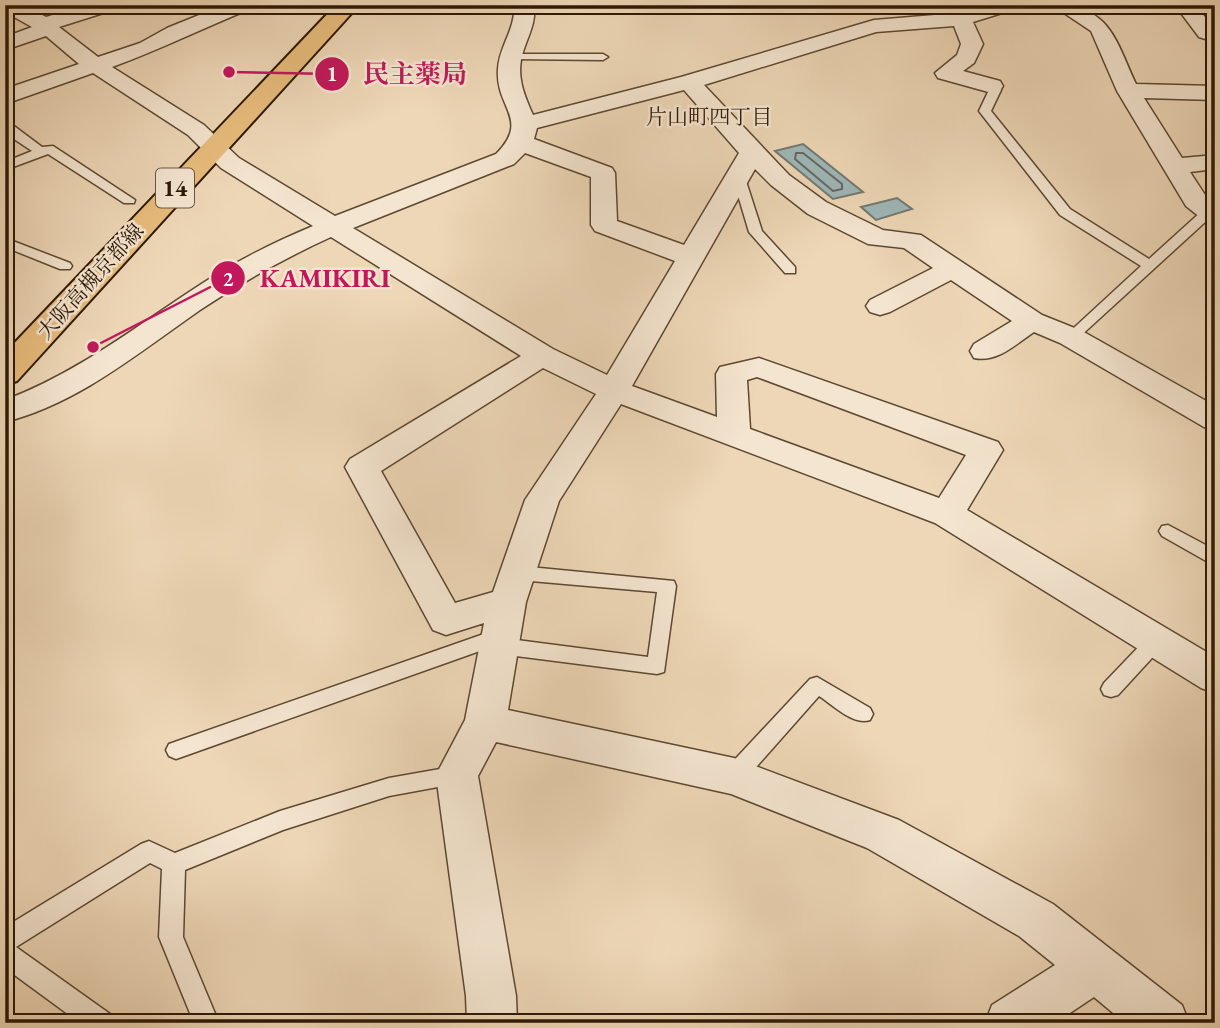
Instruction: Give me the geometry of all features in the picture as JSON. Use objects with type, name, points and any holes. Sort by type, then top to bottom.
[{"type":"main road","name":"大阪高槻京都線","points":[[5,374],[213,147],[348,5]]},
{"type":"street","points":[[8,5],[46,26],[93,64],[196,130],[230,163],[542,356],[614,390],[947,514],[1215,677]]},
{"type":"street","points":[[5,44],[33,35],[57,19],[109,5]]},
{"type":"street","points":[[5,97],[147,47],[174,32],[243,5]]},
{"type":"street","points":[[524,5],[526,17],[508,66],[524,134],[603,173],[604,225],[691,257]]},
{"type":"street","points":[[5,412],[84,376],[247,268],[335,226],[505,159],[524,134],[690,82],[877,15],[961,19],[1008,5]]},
{"type":"street","points":[[1062,5],[1100,27],[1128,91],[1199,206],[1211,215]]},
{"type":"street","points":[[1185,5],[1206,33],[1215,36]]},
{"type":"street","points":[[961,19],[972,44],[966,58],[946,73],[992,86]]},
{"type":"street","points":[[690,82],[745,164],[780,180],[817,208],[877,238],[911,241],[1032,321],[1071,337],[1215,420]]},
{"type":"street","points":[[1128,91],[1215,93]]},
{"type":"street","points":[[1174,166],[1215,162]]},
{"type":"street","points":[[492,1023],[491,996],[457,775],[485,722],[507,614],[542,499],[614,390],[745,164]]},
{"type":"street","points":[[880,306],[951,269]]},
{"type":"street","points":[[985,351],[1032,321]]},
{"type":"street","points":[[507,614],[446,620],[362,467],[542,356]]},
{"type":"street","points":[[734,434],[731,374],[759,367],[986,450],[947,514]]},
{"type":"street","points":[[485,722],[734,776],[883,834],[1035,920],[1164,1023]]},
{"type":"street","points":[[1010,1023],[1095,968]]},
{"type":"lane","points":[[512,56],[603,57]]},
{"type":"lane","points":[[992,86],[995,90],[985,111],[1065,212],[1150,266]]},
{"type":"lane","points":[[5,130],[10,129],[41,152]]},
{"type":"lane","points":[[5,166],[49,149],[129,200]]},
{"type":"lane","points":[[745,164],[756,232],[790,270]]},
{"type":"lane","points":[[1071,337],[1211,215]]},
{"type":"lane","points":[[5,242],[65,266]]},
{"type":"lane","points":[[1168,531],[1215,559]]},
{"type":"lane","points":[[176,750],[507,614],[667,586],[657,666],[507,614]]},
{"type":"lane","points":[[1111,689],[1156,641]]},
{"type":"lane","points":[[734,776],[817,685],[863,714]]},
{"type":"lane","points":[[5,940],[149,851],[174,864],[280,821],[389,787],[457,775]]},
{"type":"lane","points":[[174,864],[171,937],[207,1023]]},
{"type":"lane","points":[[5,953],[101,1023]]},
{"type":"water","points":[[803,144],[863,192],[833,199],[775,151]]},
{"type":"water","points":[[897,198],[912,209],[876,220],[861,207]]},
{"type":"place","name":"民主薬局","points":[[229,72]]},
{"type":"place","name":"KAMIKIRI","points":[[93,347]]},
{"type":"district","name":"片山町四丁目","points":[[709,116]]}]
